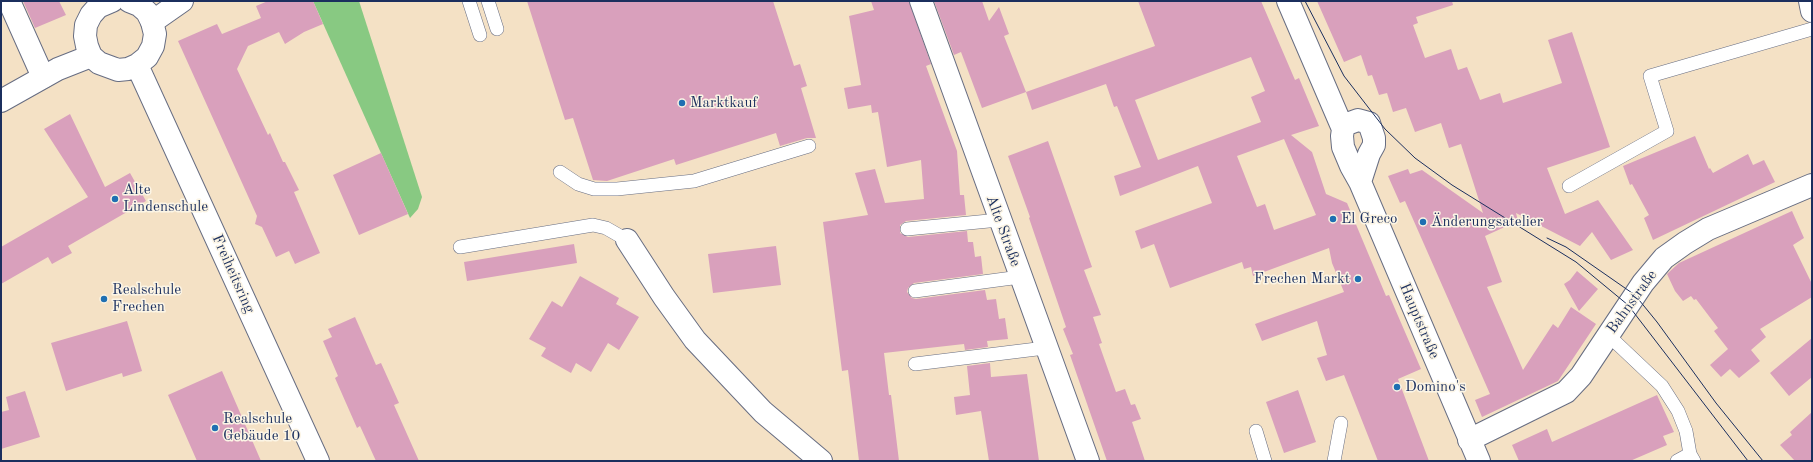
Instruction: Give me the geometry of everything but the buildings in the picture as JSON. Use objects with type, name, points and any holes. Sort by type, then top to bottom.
[{"type":"street","points":[[9,1],[43,77]]},
{"type":"street","points":[[109,1],[98,7],[91,15],[86,25],[85,36],[87,46],[92,56],[99,63],[118,70],[128,69],[137,65],[147,57],[153,46],[155,34],[152,22],[147,12],[139,5],[129,1]]},
{"type":"street","points":[[152,22],[182,1]]},
{"type":"street","name":"Alte Straße","points":[[921,1],[1045,348],[1088,461]]},
{"type":"street","name":"Hauptstraße","points":[[1288,1],[1343,129],[1343,147],[1360,182],[1478,461]]},
{"type":"street","points":[[1810,1],[1812,11]]},
{"type":"street","points":[[1,101],[43,77],[92,56]]},
{"type":"street","name":"Freiheitsring","points":[[137,65],[318,461]]},
{"type":"street","points":[[1343,129],[1347,124],[1358,120],[1369,123],[1373,130],[1374,145],[1369,154],[1360,182]]},
{"type":"street","name":"Bahnstraße","points":[[1469,440],[1566,392],[1581,376],[1643,283],[1664,258],[1684,243],[1708,229],[1812,184]]},
{"type":"street","points":[[627,240],[664,297],[695,340],[763,412],[821,461]]},
{"type":"lane","points":[[469,1],[480,35]]},
{"type":"lane","points":[[488,1],[497,29]]},
{"type":"lane","points":[[1569,186],[1667,131],[1650,76],[1812,29]]},
{"type":"lane","points":[[560,172],[578,184],[594,189],[617,189],[694,181],[809,146]]},
{"type":"lane","points":[[906,229],[999,220]]},
{"type":"lane","points":[[460,247],[593,225],[606,228],[627,240]]},
{"type":"lane","points":[[915,291],[1020,277]]},
{"type":"lane","points":[[1608,335],[1662,386],[1678,411],[1692,458],[1677,461]]},
{"type":"lane","points":[[915,364],[1045,348]]},
{"type":"lane","points":[[1334,461],[1341,422]]},
{"type":"lane","points":[[1256,431],[1265,461]]},
{"type":"green space","points":[[313,1],[359,1],[422,197],[418,209],[410,218]]},
{"type":"tram line","points":[[1305,1],[1344,76],[1385,129],[1415,158],[1452,185],[1576,262],[1628,305],[1748,461]]},
{"type":"tram line","points":[[1547,238],[1566,247],[1635,295],[1657,322],[1716,403],[1763,461]]},
{"type":"place","name":"Marktkauf","points":[[682,103]]},
{"type":"place","name":"Alte Lindenschule","points":[[115,199]]},
{"type":"place","name":"El Greco","points":[[1333,219]]},
{"type":"place","name":"Änderungsatelier","points":[[1423,222]]},
{"type":"place","name":"Frechen Markt","points":[[1358,279]]},
{"type":"place","name":"Realschule Frechen","points":[[104,299]]},
{"type":"place","name":"Domino's","points":[[1397,387]]},
{"type":"place","name":"Realschule Gebäude 10","points":[[215,428]]}]
